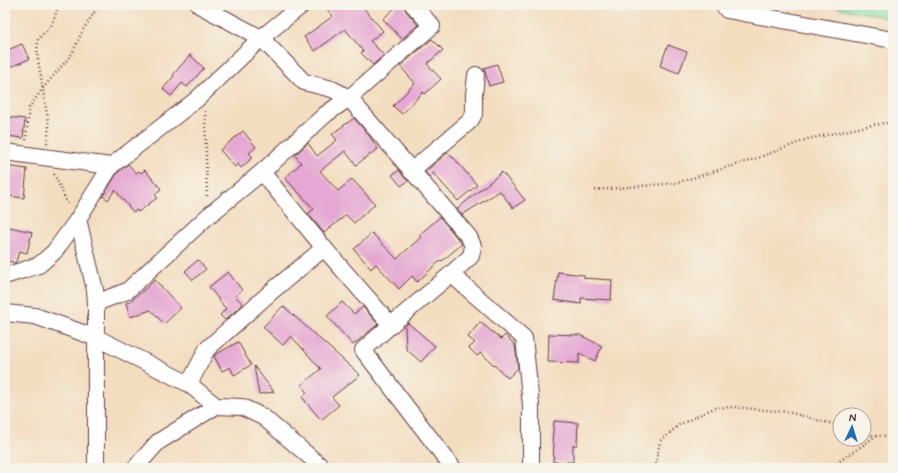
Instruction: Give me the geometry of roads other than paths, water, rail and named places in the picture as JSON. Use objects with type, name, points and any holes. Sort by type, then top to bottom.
[{"type":"street","points":[[199,5],[261,38],[304,82],[332,89],[349,98],[469,237],[473,246],[471,256],[363,350],[453,468]]},
{"type":"street","points":[[5,276],[39,265],[54,252],[78,219],[111,166],[196,100],[261,38],[302,5]]},
{"type":"street","points":[[96,303],[127,291],[207,217],[262,172],[326,114],[349,98],[432,26],[413,5]]},
{"type":"street","points":[[723,5],[727,10],[893,40]]},
{"type":"street","points":[[411,171],[470,121],[474,114],[476,75]]},
{"type":"street","points":[[5,152],[111,166]]},
{"type":"street","points":[[262,172],[324,248],[391,325]]},
{"type":"street","points":[[78,219],[95,290],[97,338],[96,464],[98,468]]},
{"type":"street","points":[[189,384],[207,349],[272,291],[324,248]]},
{"type":"street","points":[[451,274],[524,338],[531,405],[531,468]]},
{"type":"street","points":[[5,313],[35,316],[97,338],[189,384],[216,406]]},
{"type":"street","points":[[135,468],[158,442],[216,406],[242,407],[263,417],[323,468]]}]
